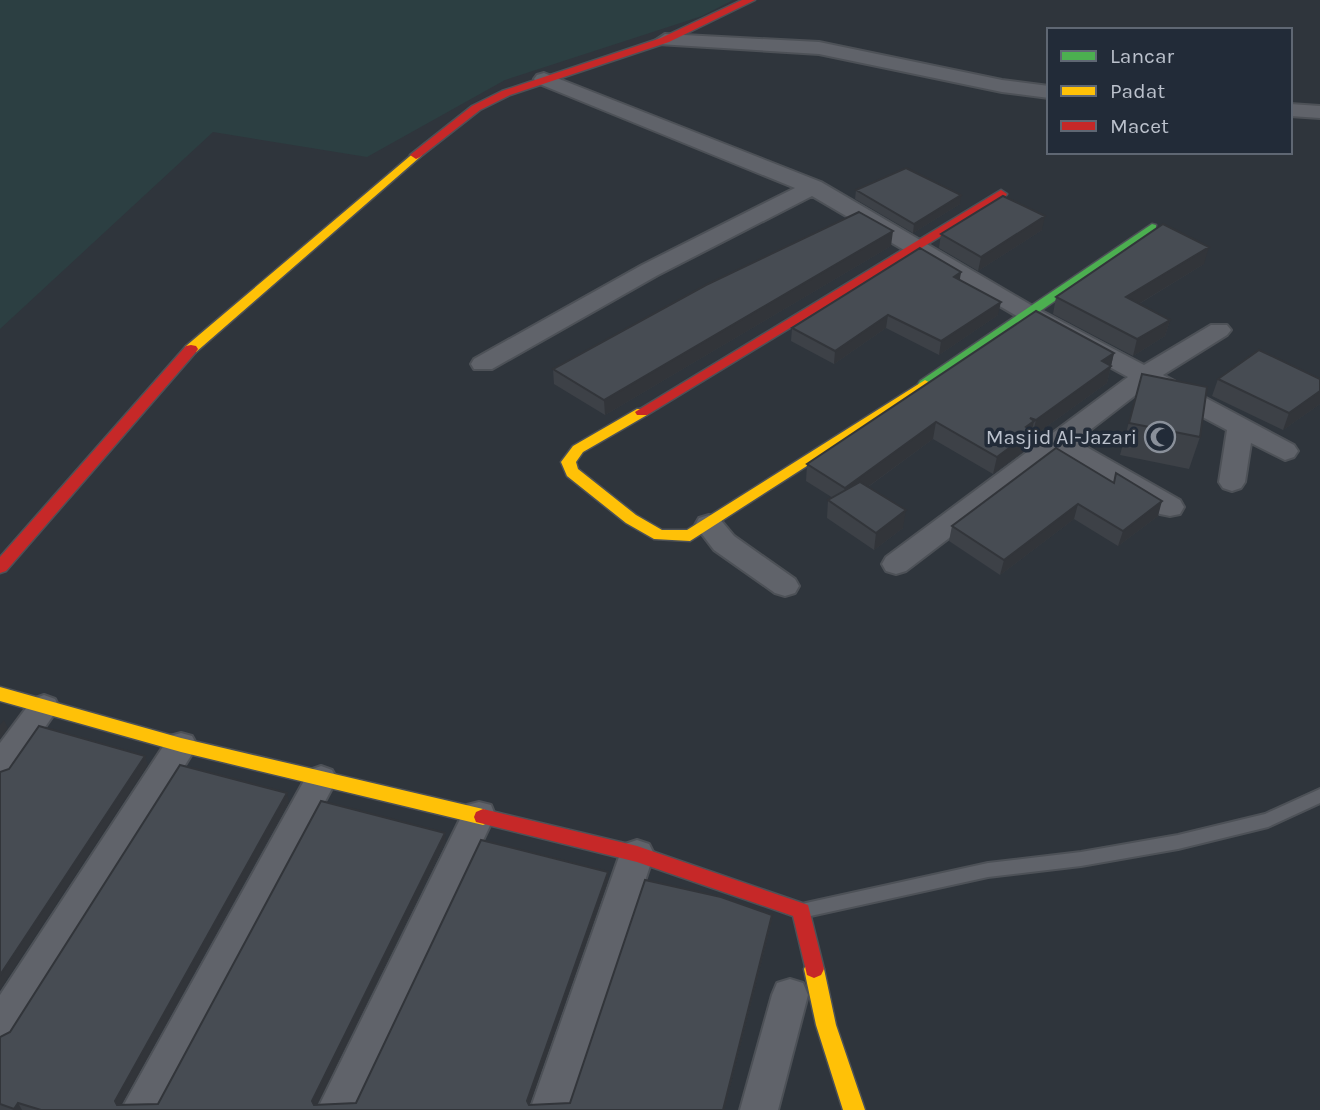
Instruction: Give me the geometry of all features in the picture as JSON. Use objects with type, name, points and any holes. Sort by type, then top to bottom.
[{"type":"street","points":[[0,567],[197,342],[423,149],[476,108],[544,79],[665,40],[750,0]]},
{"type":"street","points":[[665,40],[819,48],[1047,93]]},
{"type":"street","points":[[544,79],[813,187],[1028,313],[1285,451]]},
{"type":"street","points":[[1292,110],[1320,112]]},
{"type":"street","points":[[483,364],[650,270],[813,187]]},
{"type":"street","points":[[1001,194],[746,352],[578,449],[570,457],[569,466],[577,479],[631,519],[659,535],[690,536],[1152,228]]},
{"type":"street","points":[[896,564],[1146,375],[1219,330]]},
{"type":"street","points":[[1232,482],[1240,426]]},
{"type":"street","points":[[1057,441],[1170,507]]},
{"type":"street","points":[[709,525],[712,532],[723,542],[785,586]]},
{"type":"street","points":[[0,694],[181,745],[637,854],[802,911],[826,1025],[853,1110]]},
{"type":"street","points":[[0,767],[44,707]]},
{"type":"street","points":[[0,1027],[181,745]]},
{"type":"street","points":[[140,1110],[321,779]]},
{"type":"street","points":[[336,1110],[479,815]]},
{"type":"street","points":[[549,1110],[637,854]]},
{"type":"street","points":[[759,1110],[790,995]]},
{"type":"lane","points":[[802,911],[988,870],[1081,859],[1178,842],[1268,820],[1320,796]]},
{"type":"shaded area","points":[[0,0],[733,0],[702,16],[505,80],[367,157],[213,132],[0,329]]},
{"type":"building","points":[[906,168],[961,195],[914,224],[856,190]]},
{"type":"building","points":[[1003,196],[1045,216],[981,257],[941,234]]},
{"type":"building","points":[[859,212],[893,231],[604,400],[553,369],[706,285]]},
{"type":"building","points":[[1163,224],[1209,247],[1126,297],[1170,320],[1137,339],[1056,297]]},
{"type":"building","points":[[920,248],[961,272],[954,277],[1001,302],[941,341],[888,315],[835,351],[792,328]]},
{"type":"building","points":[[1036,311],[1114,353],[1102,361],[1111,366],[1036,420],[1030,418],[1034,421],[1026,427],[1032,431],[997,457],[936,422],[845,488],[807,464]]},
{"type":"building","points":[[1259,350],[1320,379],[1320,391],[1289,413],[1218,379]]},
{"type":"building","points":[[1142,374],[1207,387],[1200,437],[1129,423]]},
{"type":"building","points":[[1056,448],[1114,483],[1116,473],[1162,501],[1123,531],[1078,504],[1004,560],[952,526]]},
{"type":"building","points":[[860,482],[906,510],[876,533],[828,500]]},
{"type":"building","points":[[39,726],[145,756],[0,975],[0,772],[9,769]]},
{"type":"building","points":[[180,765],[287,793],[115,1101],[117,1105],[158,1104],[321,801],[445,833],[312,1101],[314,1105],[356,1103],[481,840],[608,872],[527,1101],[529,1105],[570,1103],[645,880],[721,897],[772,915],[723,1110],[41,1110],[18,1103],[14,1109],[0,1104],[0,1037],[10,1032]]},
{"type":"traffic: fast","points":[[925,384],[1152,228]]},
{"type":"traffic: slow","points":[[191,349],[416,155]]},
{"type":"traffic: slow","points":[[642,412],[578,449],[568,462],[572,472],[631,519],[659,535],[690,536],[925,384]]},
{"type":"traffic: slow","points":[[0,694],[181,745],[483,817]]},
{"type":"traffic: slow","points":[[814,969],[826,1025],[854,1110]]},
{"type":"traffic: jam","points":[[416,155],[476,108],[506,93],[665,40],[750,0]]},
{"type":"traffic: jam","points":[[642,412],[1001,194]]},
{"type":"traffic: jam","points":[[0,567],[191,349]]},
{"type":"traffic: jam","points":[[483,817],[637,854],[801,911],[814,969]]},
{"type":"place","name":"Masjid Al-Jazari","points":[[1160,437]]}]
